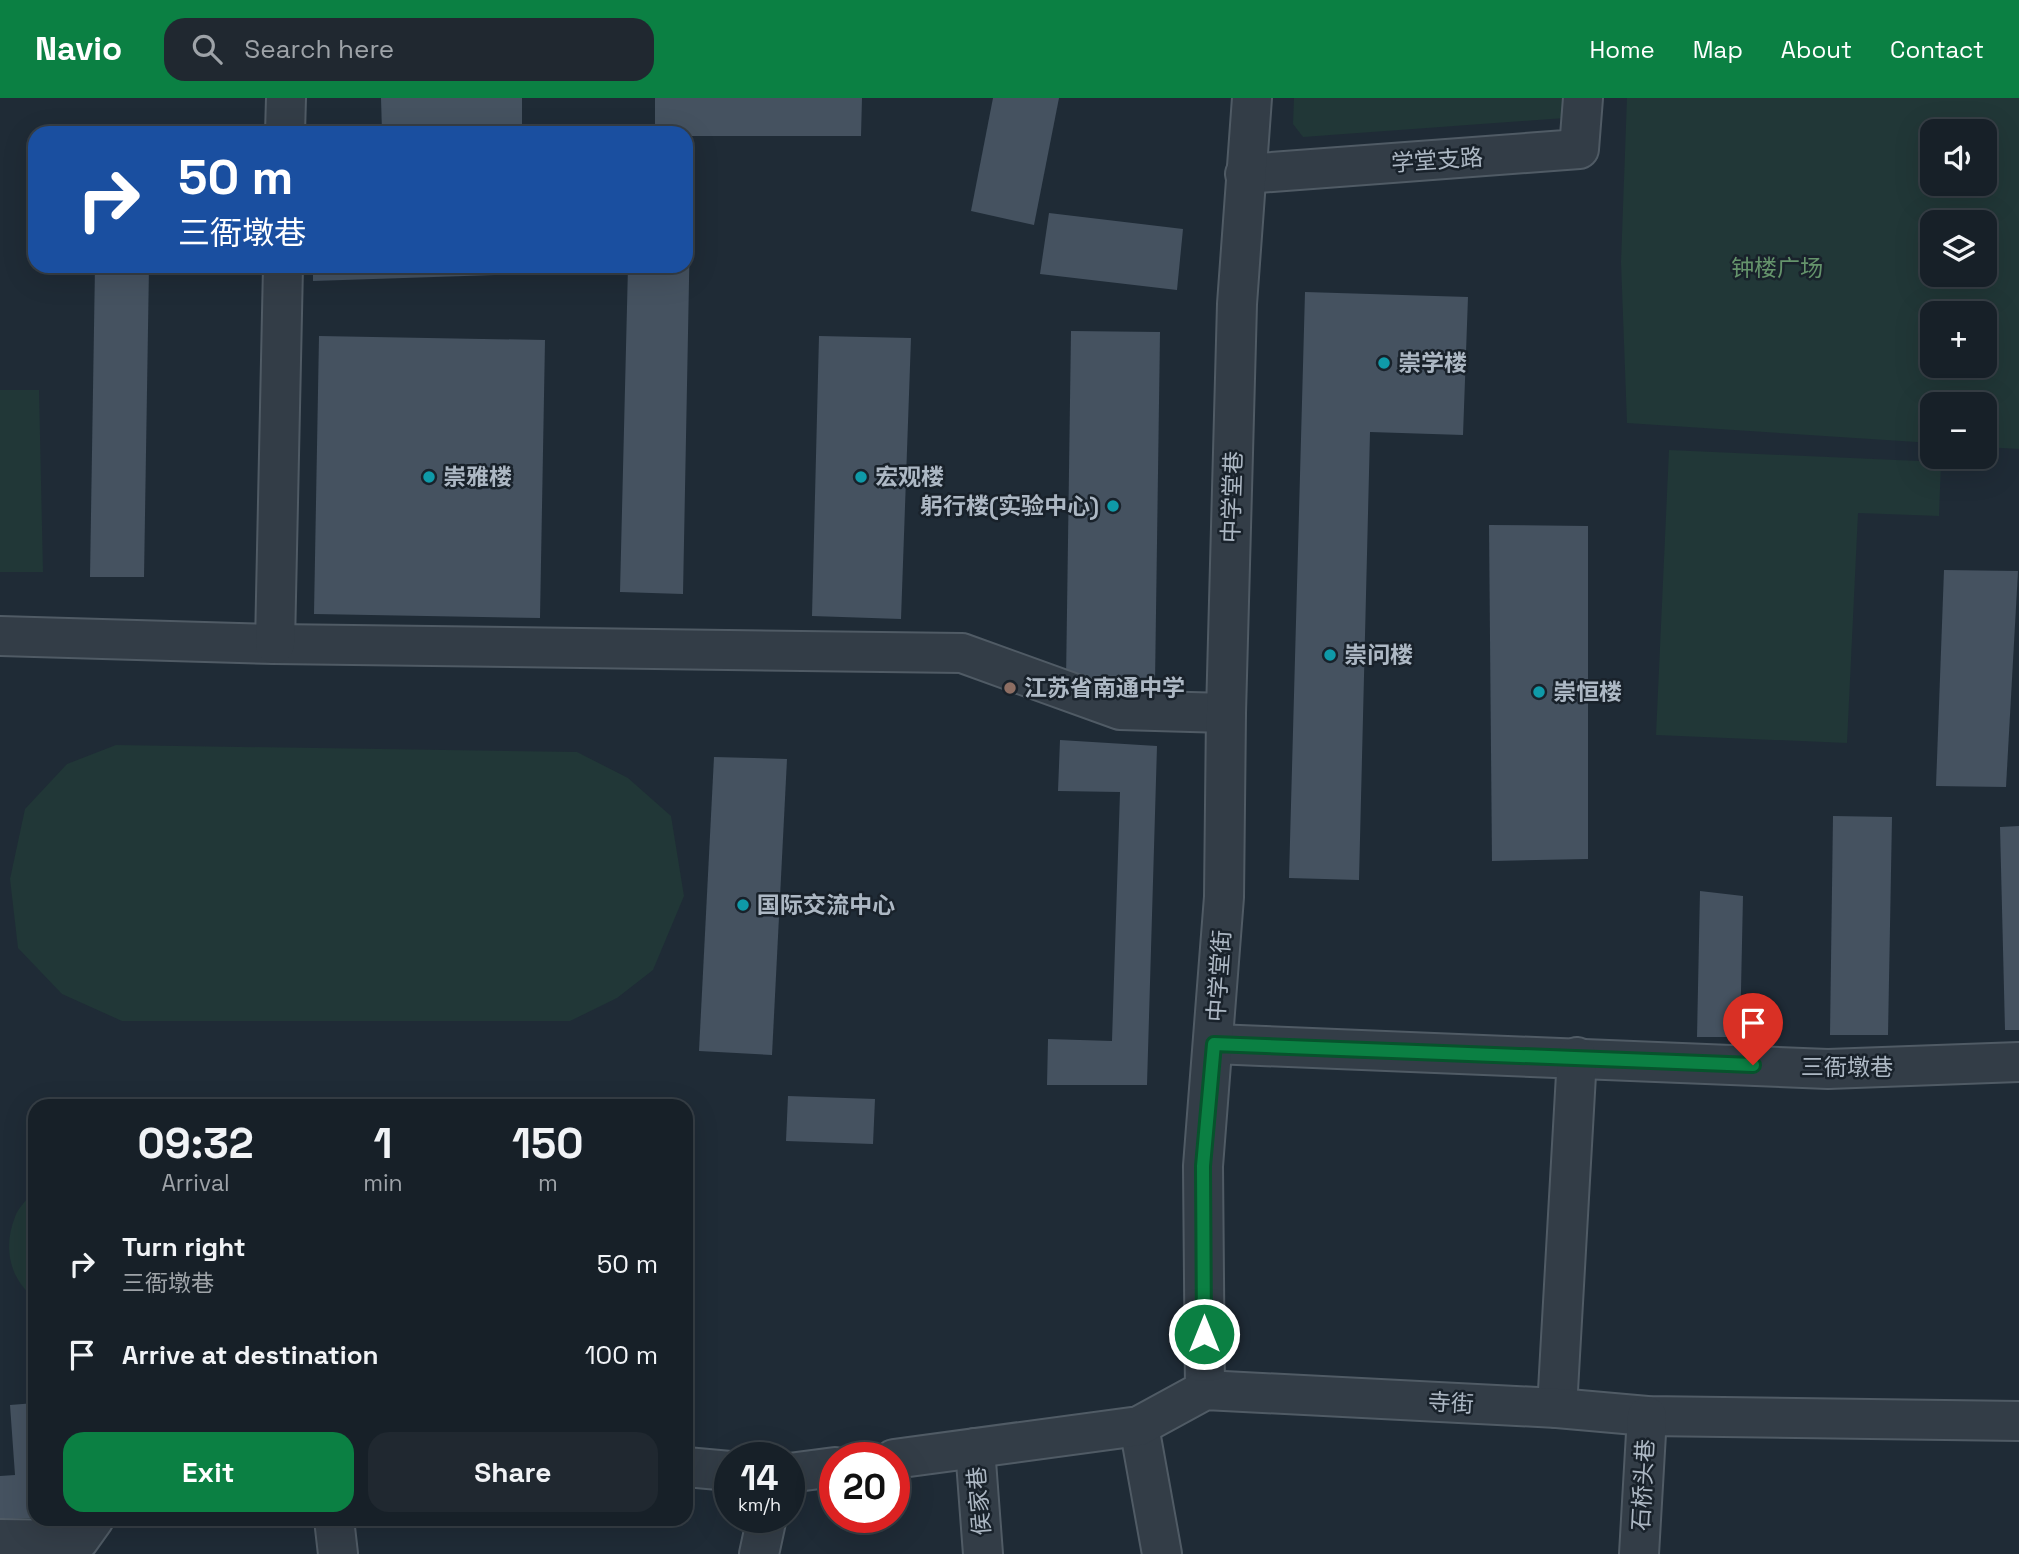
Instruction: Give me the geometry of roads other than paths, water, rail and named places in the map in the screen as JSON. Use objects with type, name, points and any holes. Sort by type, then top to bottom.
[{"type":"street","points":[[285,126],[286,98]]},
{"type":"street","name":"中学堂巷","points":[[1224,897],[1226,713],[1237,317],[1252,98]]},
{"type":"street","name":"学堂支路","points":[[1245,174],[1579,149],[1583,98]]},
{"type":"street","points":[[275,644],[283,273]]},
{"type":"street","points":[[0,636],[275,644],[962,653],[1120,709],[1226,713]]},
{"type":"street","name":"中学堂街","points":[[1205,1390],[1203,1166],[1224,897]]},
{"type":"street","name":"三衙墩巷","points":[[1214,1044],[1828,1069],[2019,1062]]},
{"type":"street","points":[[1557,1408],[1577,1058]]},
{"type":"street","points":[[910,1457],[1139,1426],[1205,1390]]},
{"type":"street","name":"寺街","points":[[1205,1390],[1557,1408],[1647,1416],[2019,1422]]},
{"type":"street","name":"石桥头巷","points":[[1639,1554],[1647,1416]]},
{"type":"street","points":[[1139,1426],[1162,1554]]},
{"type":"street","name":"侯家巷","points":[[975,1448],[983,1554]]},
{"type":"street","points":[[693,1468],[714,1470]]},
{"type":"street","points":[[335,1526],[338,1554]]},
{"type":"street","points":[[0,1539],[86,1529]]},
{"type":"street","points":[[759,1554],[764,1533]]},
{"type":"place","name":"崇学楼","points":[[1384,363]]},
{"type":"place","name":"崇雅楼","points":[[429,477]]},
{"type":"place","name":"宏观楼","points":[[861,477]]},
{"type":"place","name":"躬行楼(实验中心)","points":[[1113,506]]},
{"type":"place","name":"崇问楼","points":[[1330,655]]},
{"type":"place","name":"江苏省南通中学","points":[[1010,688]]},
{"type":"place","name":"崇恒楼","points":[[1539,692]]},
{"type":"place","name":"国际交流中心","points":[[743,905]]},
{"type":"park label","name":"钟楼广场","points":[[1777,268]]}]
